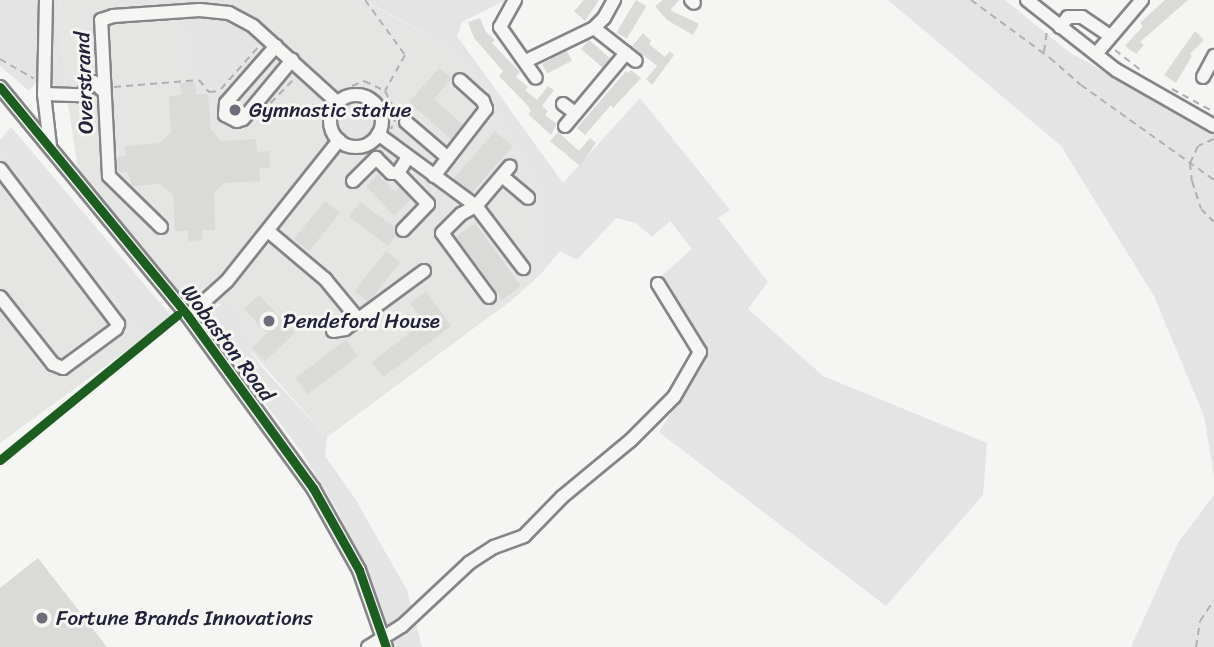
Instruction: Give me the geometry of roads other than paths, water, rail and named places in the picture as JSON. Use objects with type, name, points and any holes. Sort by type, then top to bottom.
[{"type":"street","points":[[46,0],[44,89],[50,146]]},
{"type":"street","points":[[515,0],[500,27],[536,78]]},
{"type":"street","points":[[526,61],[594,28],[604,18],[614,0]]},
{"type":"street","points":[[1027,0],[1116,69],[1214,126]]},
{"type":"street","points":[[1096,54],[1142,0]]},
{"type":"street","name":"Overstrand","points":[[161,227],[109,176],[99,25],[105,17],[218,11],[242,19],[338,103]]},
{"type":"street","points":[[1060,27],[1068,18],[1082,17],[1108,37]]},
{"type":"street","points":[[565,126],[631,57],[594,28]]},
{"type":"street","points":[[271,42],[225,94],[225,115],[237,121],[247,114],[292,60]]},
{"type":"street","points":[[1203,77],[1214,56]]},
{"type":"street","points":[[434,176],[486,109],[483,101],[460,80]]},
{"type":"street","points":[[44,89],[81,95],[94,82],[102,89]]},
{"type":"street","name":"Wobaston Road","points":[[0,87],[188,316],[313,488],[359,570],[384,642]]},
{"type":"street","points":[[339,140],[331,118],[338,103],[352,96],[360,96],[375,103],[382,118],[382,137]]},
{"type":"street","points":[[563,104],[575,113]]},
{"type":"street","points":[[406,122],[448,158]]},
{"type":"street","points":[[339,140],[360,147],[382,137]]},
{"type":"street","points":[[382,137],[476,206],[523,268]]},
{"type":"street","points":[[188,316],[227,281],[339,140]]},
{"type":"street","points":[[398,173],[408,157]]},
{"type":"street","points":[[353,181],[376,158],[391,173],[398,173],[428,204],[403,230]]},
{"type":"street","points":[[0,169],[117,318],[118,324],[106,337],[63,368],[53,364],[0,297]]},
{"type":"street","points":[[489,296],[442,233],[461,214],[476,206],[506,171],[528,198]]},
{"type":"street","points":[[268,231],[325,279],[358,319]]},
{"type":"street","points":[[333,331],[345,329],[424,271]]},
{"type":"street","points":[[368,647],[384,642],[469,563],[494,547],[524,536],[562,497],[631,440],[674,397],[700,352],[658,284]]},
{"type":"place","name":"Gymnastic statue","points":[[235,110]]},
{"type":"place","name":"Pendeford House","points":[[269,321]]},
{"type":"place","name":"Fortune Brands Innovations","points":[[42,618]]}]
